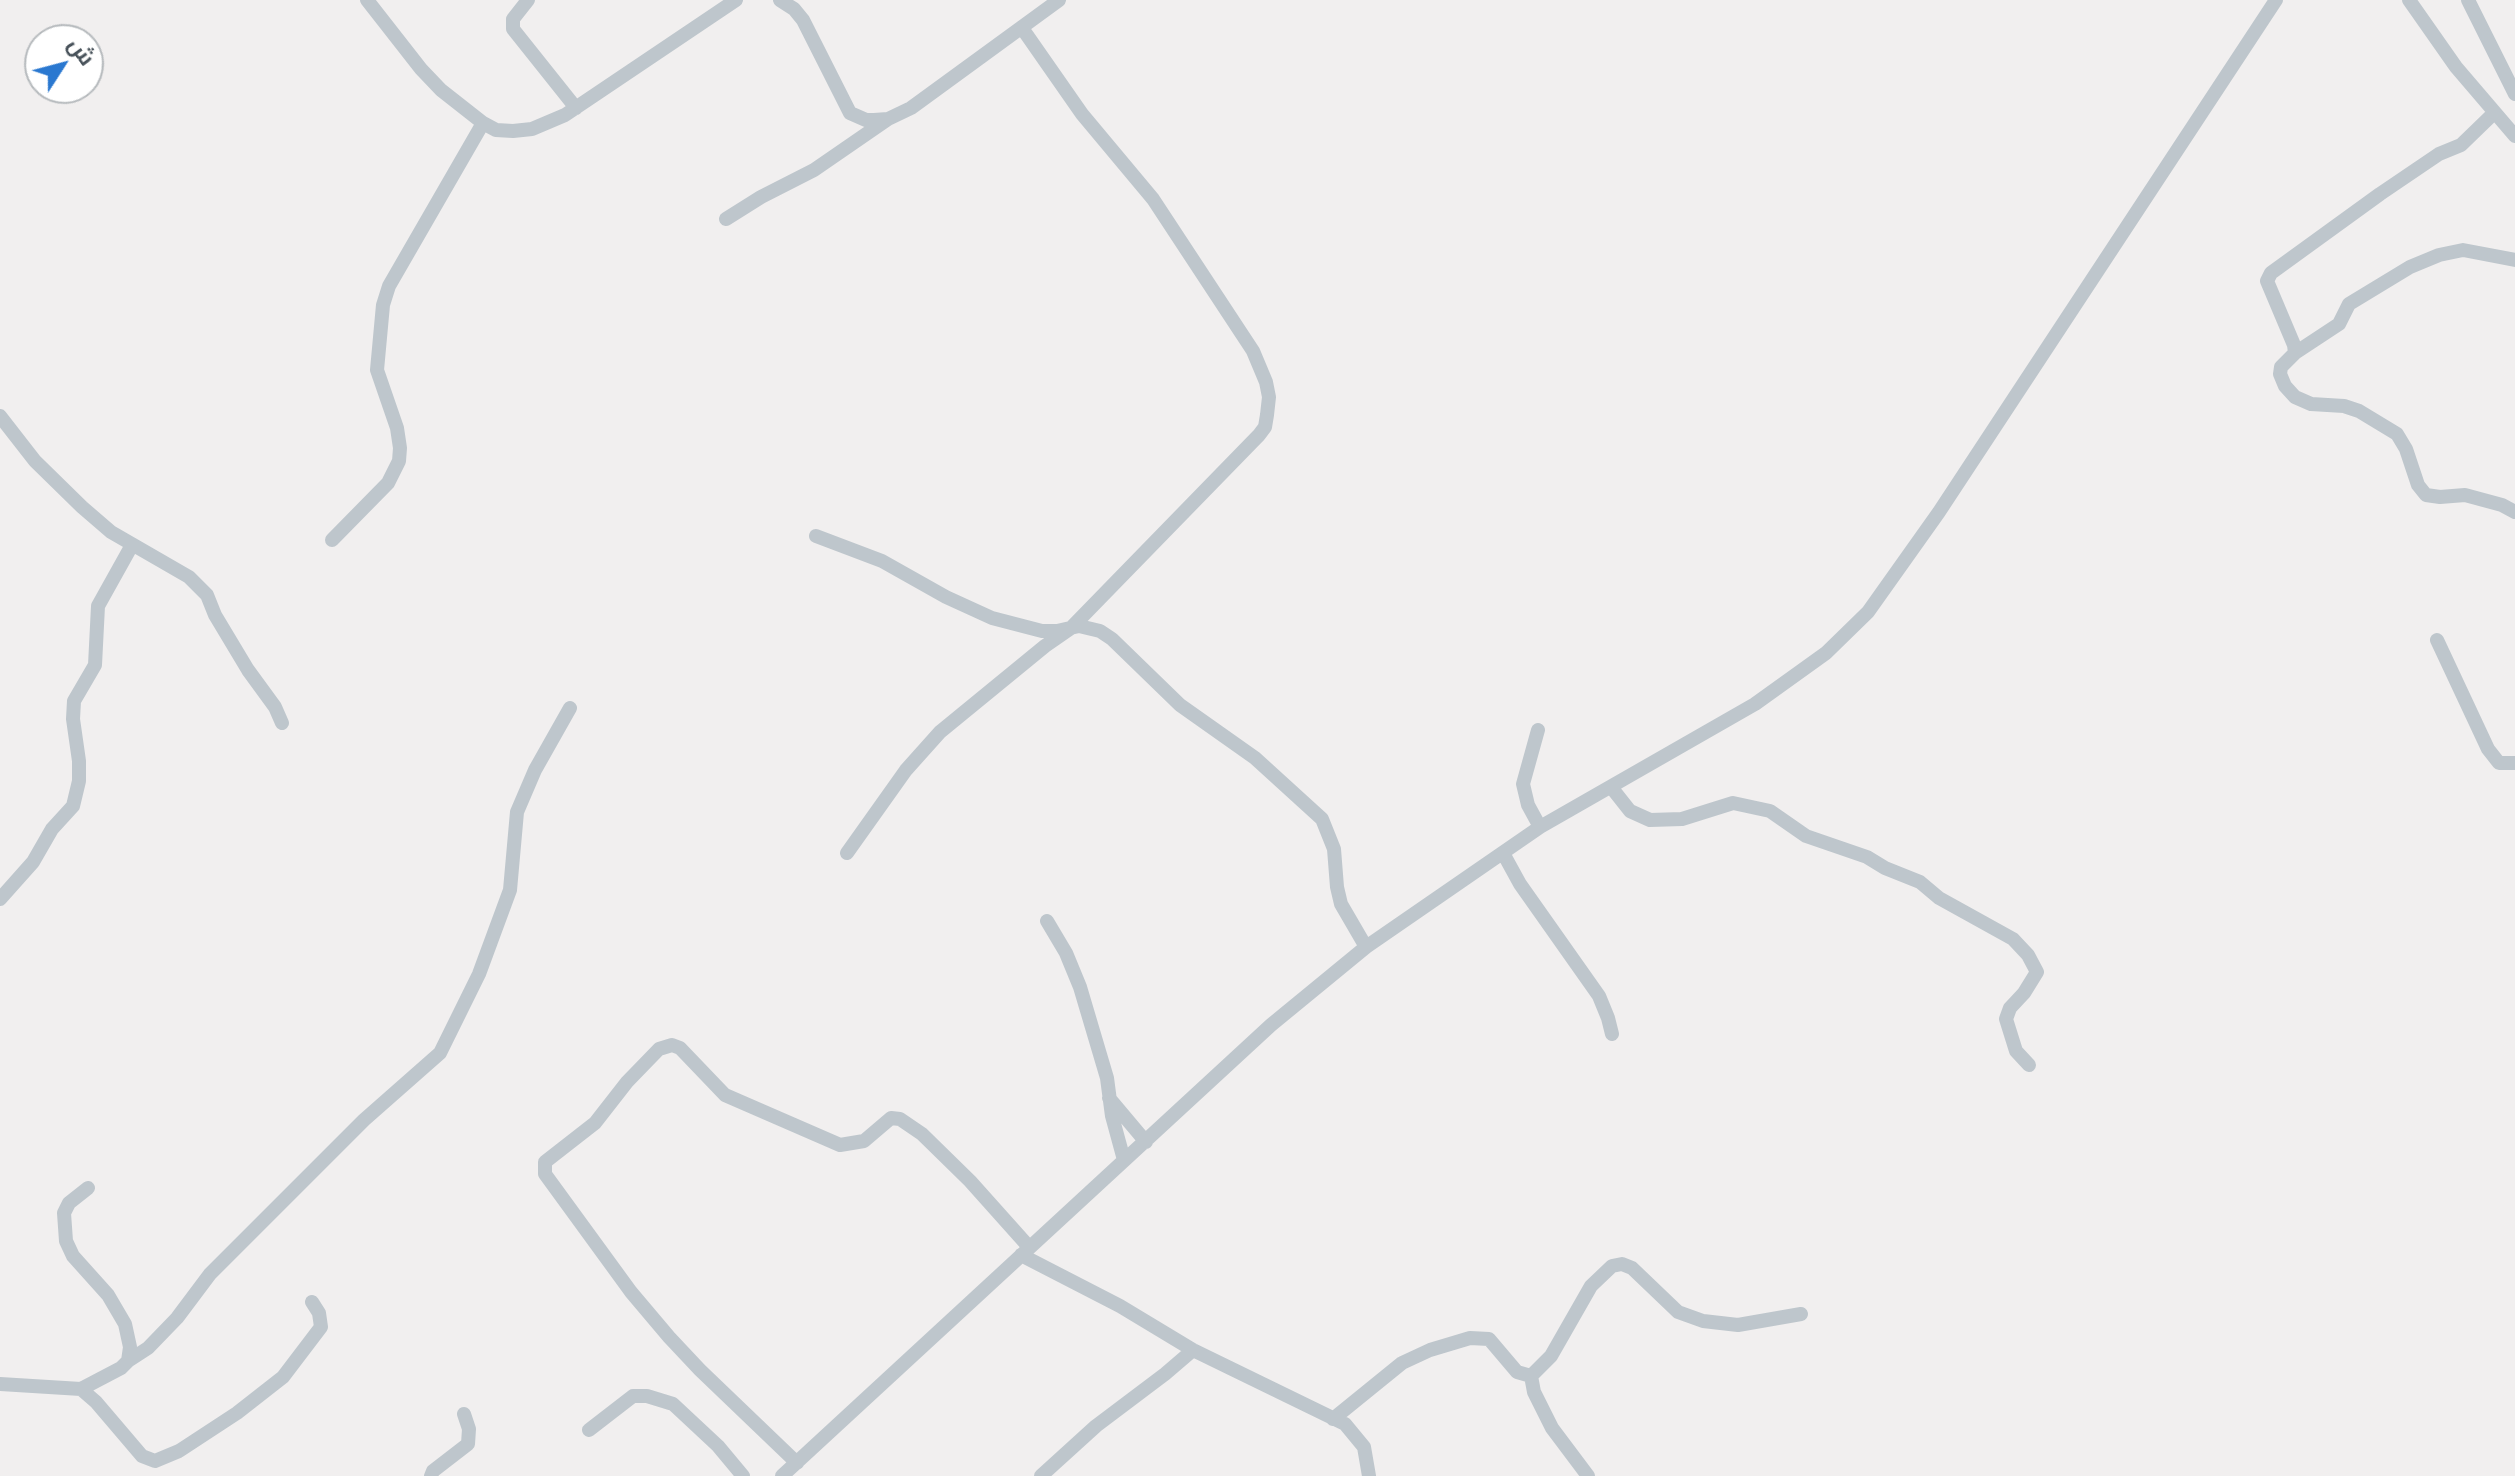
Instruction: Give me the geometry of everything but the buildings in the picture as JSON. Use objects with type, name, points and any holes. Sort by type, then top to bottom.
[{"type":"street","points":[[528,0],[513,19],[513,29],[576,108]]},
{"type":"street","points":[[372,2],[421,69],[483,123],[496,130],[532,129],[576,108],[736,0]]},
{"type":"street","points":[[782,0],[803,20],[850,113],[866,120],[888,119]]},
{"type":"street","points":[[726,219],[814,170],[888,119],[919,103],[1059,0]]},
{"type":"street","points":[[782,1476],[1271,1025],[1366,947],[1540,827],[1755,704],[1826,653],[1868,612],[1939,512],[2276,0]]},
{"type":"street","points":[[2409,0],[2456,67],[2515,136]]},
{"type":"street","points":[[2468,0],[2515,94]]},
{"type":"street","points":[[847,853],[906,770],[940,732],[1071,628],[1265,427],[1269,397],[1261,365],[1253,351],[1153,199],[1082,114],[1022,28]]},
{"type":"street","points":[[2295,353],[2286,322],[2268,286],[2268,276],[2429,160],[2461,145],[2494,113]]},
{"type":"street","points":[[332,540],[388,483],[399,461],[397,428],[377,370],[383,305],[389,286],[483,123]]},
{"type":"street","points":[[2515,260],[2463,250],[2439,255],[2410,267],[2349,304],[2339,324],[2295,353],[2281,367],[2280,374],[2295,397],[2311,404],[2344,406],[2359,411],[2397,434],[2406,449],[2418,485],[2426,495],[2482,498],[2515,512]]},
{"type":"street","points":[[0,416],[63,491],[111,532],[189,577],[207,595],[215,615],[248,670],[275,707],[282,723]]},
{"type":"street","points":[[816,536],[882,561],[946,597],[992,618],[1042,631],[1079,626],[1100,631],[1112,639],[1180,705],[1255,758],[1322,819],[1334,849],[1341,904],[1366,947]]},
{"type":"street","points":[[0,899],[33,862],[52,829],[73,806],[79,781],[74,701],[95,665],[98,606],[132,545]]},
{"type":"street","points":[[2437,640],[2488,749],[2499,763],[2515,763]]},
{"type":"street","points":[[81,1389],[121,1368],[148,1348],[177,1318],[210,1274],[364,1120],[440,1053],[479,974],[510,890],[517,812],[535,770],[570,708]]},
{"type":"street","points":[[1538,730],[1523,784],[1528,805],[1540,827]]},
{"type":"street","points":[[1611,787],[1630,811],[1650,820],[1682,819],[1733,803],[1770,811],[1806,836],[1867,857],[1920,882],[1939,898],[2013,939],[2028,955],[2037,972],[2010,1008],[2006,1019],[2016,1051],[2029,1065]]},
{"type":"street","points":[[1503,853],[1528,898],[1592,986],[1608,1018],[1612,1034]]},
{"type":"street","points":[[1047,921],[1066,953],[1080,987],[1107,1078],[1124,1160]]},
{"type":"street","points":[[797,1463],[669,1337],[631,1292],[545,1174],[545,1162],[595,1123],[627,1082],[659,1049],[672,1045],[680,1048],[725,1095],[840,1145],[864,1141],[891,1118],[900,1119],[922,1134],[970,1181],[1025,1251],[1193,1350],[1345,1424],[1364,1447],[1369,1476]]},
{"type":"street","points":[[1109,1098],[1146,1142]]},
{"type":"street","points":[[88,1188],[69,1203],[64,1213],[66,1241],[73,1256],[108,1295],[125,1324],[130,1347],[128,1361]]},
{"type":"street","points":[[1531,1376],[1551,1356],[1591,1286],[1612,1266],[1622,1264],[1632,1268],[1678,1312],[1703,1321],[1738,1325],[1801,1314]]},
{"type":"street","points":[[0,1384],[81,1389],[142,1456],[155,1461],[179,1451],[237,1413],[283,1377],[321,1327],[319,1313],[312,1302]]},
{"type":"street","points":[[1333,1419],[1402,1363],[1457,1340],[1489,1339],[1517,1372],[1531,1376]]},
{"type":"street","points":[[1041,1476],[1096,1426],[1193,1350]]},
{"type":"street","points":[[1531,1376],[1534,1392],[1552,1428],[1588,1476]]},
{"type":"street","points":[[589,1430],[633,1396],[647,1396],[673,1404],[718,1446],[743,1476]]},
{"type":"street","points":[[431,1476],[433,1471],[468,1444],[469,1429],[464,1414]]}]
